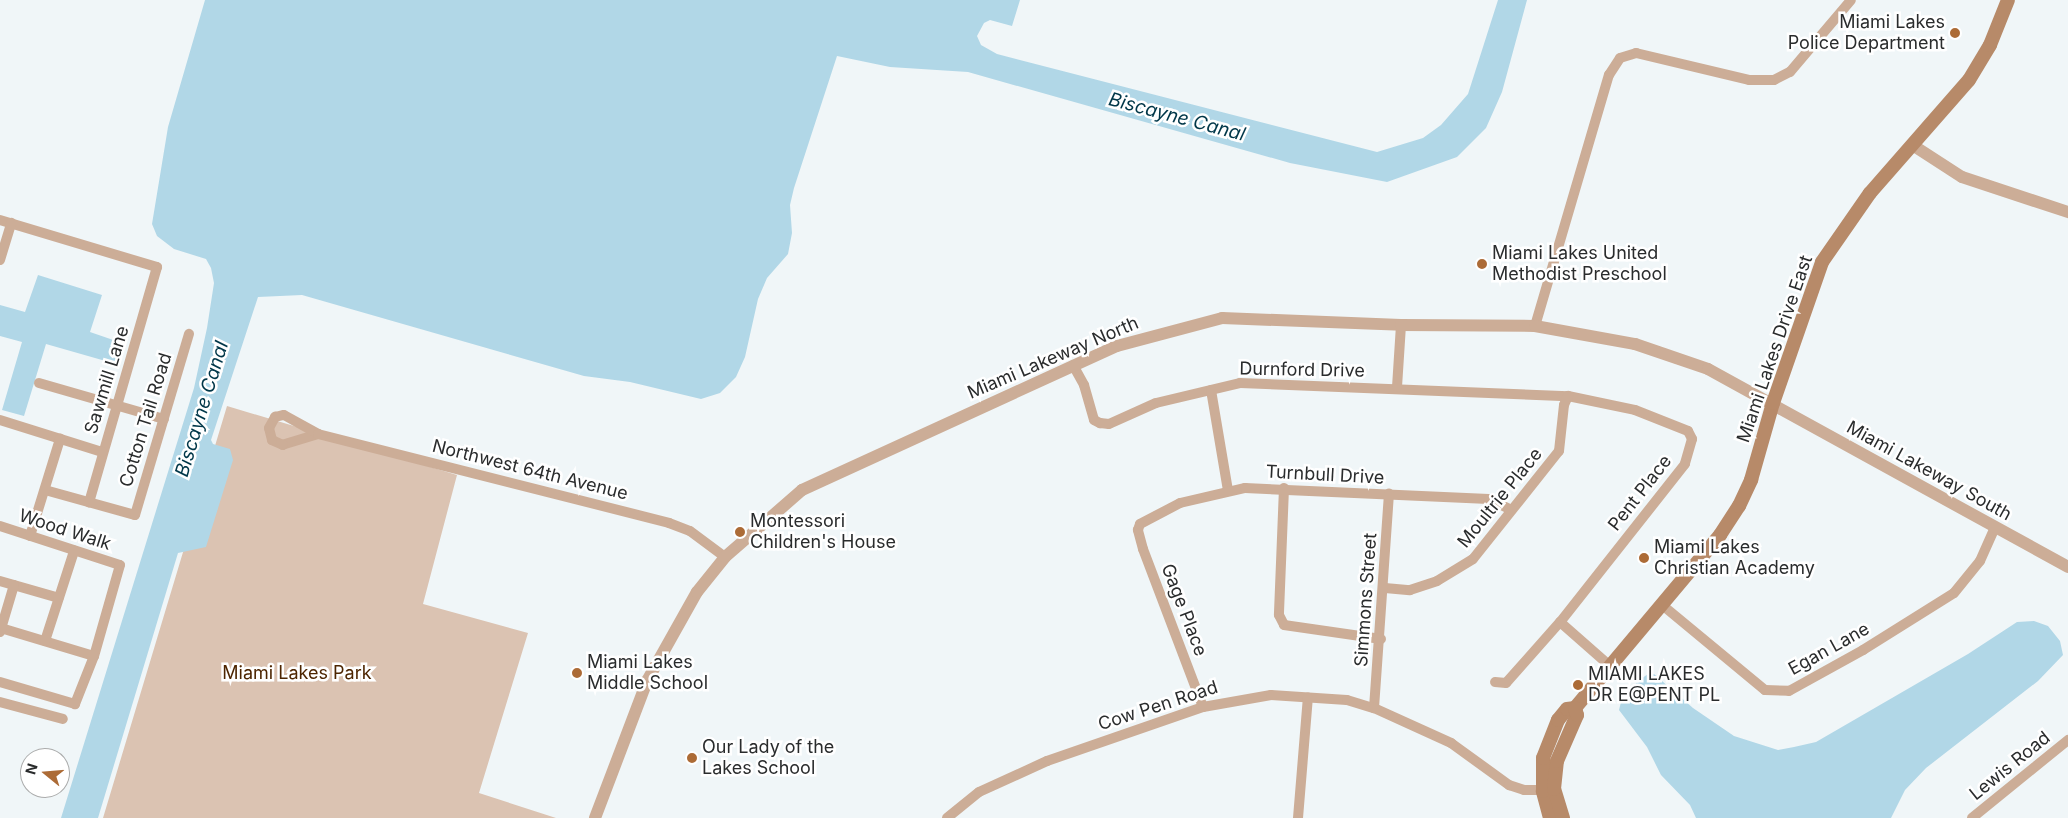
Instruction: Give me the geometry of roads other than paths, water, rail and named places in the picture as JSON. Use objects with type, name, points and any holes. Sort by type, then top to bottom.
[{"type":"main road","name":"Miami Lakes Drive East","points":[[1550,818],[1543,758],[1548,738],[1567,709],[1575,708],[1720,535],[1739,506],[1751,480],[1774,403],[1822,262],[1870,193],[1914,146],[1969,80],[1990,45],[2008,0]]},
{"type":"main road","name":"Miami Lakes Drive East","points":[[1548,790],[1563,818]]},
{"type":"street","points":[[1535,326],[1609,75],[1620,58],[1636,53],[1749,80],[1774,80],[1790,72],[1851,0]]},
{"type":"street","points":[[1914,146],[1962,177],[2068,212]]},
{"type":"street","points":[[0,220],[11,223],[0,260]]},
{"type":"street","name":"Sawmill Lane","points":[[11,223],[157,268],[89,502]]},
{"type":"street","name":"Miami Lakeway North","points":[[595,818],[647,681],[693,599],[725,557],[802,490],[1073,365],[1156,333],[1222,318],[1401,325],[1535,326],[1635,344],[1708,369],[1774,403]]},
{"type":"street","points":[[1397,387],[1401,325]]},
{"type":"street","name":"Cotton Tail Road","points":[[89,502],[134,515],[189,334]]},
{"type":"street","name":"Durnford Drive","points":[[1073,365],[1084,385],[1094,420],[1100,424],[1109,424],[1156,403],[1240,383],[1397,387],[1568,396]]},
{"type":"street","points":[[39,383],[164,419]]},
{"type":"street","points":[[1211,390],[1228,491]]},
{"type":"street","name":"Moultrie Place","points":[[1385,588],[1410,590],[1419,588],[1437,582],[1473,560],[1559,451],[1568,396]]},
{"type":"street","name":"Pent Place","points":[[1495,682],[1506,683],[1560,622],[1685,464],[1692,439],[1688,431],[1635,410],[1568,396]]},
{"type":"street","name":"Miami Lakeway South","points":[[1774,403],[1995,528],[2068,566]]},
{"type":"street","points":[[0,420],[102,452]]},
{"type":"street","name":"Northwest 64th Avenue","points":[[318,434],[670,522],[690,531],[725,557]]},
{"type":"street","points":[[30,536],[60,439]]},
{"type":"street","name":"Turnbull Drive","points":[[1140,524],[1180,503],[1245,488],[1284,488],[1489,499],[1512,510]]},
{"type":"street","points":[[1284,488],[1279,615],[1284,625],[1381,639]]},
{"type":"street","points":[[44,490],[89,502]]},
{"type":"street","name":"Simmons Street","points":[[1374,708],[1385,588],[1389,494]]},
{"type":"street","name":"Gage Place","points":[[1140,524],[1143,548],[1203,707]]},
{"type":"street","name":"Wood Walk","points":[[0,526],[120,565],[94,656]]},
{"type":"street","name":"Egan Lane","points":[[1661,604],[1765,690],[1789,691],[1863,650],[1954,594],[1980,560],[1995,528]]},
{"type":"street","points":[[45,641],[74,551]]},
{"type":"street","points":[[0,581],[58,598]]},
{"type":"street","points":[[0,682],[75,704],[94,656],[1,630],[14,585]]},
{"type":"street","points":[[1560,622],[1610,666]]},
{"type":"street","name":"Cow Pen Road","points":[[947,818],[978,792],[1047,761],[1203,707],[1271,695],[1347,700],[1374,708],[1451,743],[1509,785],[1548,790]]},
{"type":"street","points":[[1298,818],[1308,697]]},
{"type":"street","points":[[0,702],[63,720]]},
{"type":"street","name":"Lewis Road","points":[[1972,818],[2068,740]]},
{"type":"water","name":"Biscayne Canal","points":[[205,0],[1020,0],[1012,26],[990,20],[984,23],[977,36],[981,45],[997,54],[1377,152],[1423,138],[1441,125],[1468,94],[1498,0],[1527,0],[1502,92],[1486,128],[1457,157],[1387,182],[1290,163],[968,72],[890,67],[837,56],[794,188],[790,205],[792,233],[788,254],[767,278],[758,299],[745,357],[736,377],[720,393],[701,399],[630,382],[584,376],[302,295],[258,297],[211,440],[213,444],[230,449],[233,460],[206,547],[178,553],[98,818],[61,818],[67,798],[70,798],[70,789],[194,388],[207,328],[214,283],[211,268],[206,259],[174,249],[157,236],[152,224],[168,127]]},
{"type":"water","points":[[38,275],[102,295],[90,332],[122,343],[116,364],[46,344],[24,416],[2,410],[22,342],[0,336],[0,305],[25,312]]},
{"type":"water","points":[[2034,621],[2048,626],[2060,641],[2063,655],[2038,681],[1926,768],[1905,790],[1891,818],[1696,818],[1690,805],[1661,775],[1647,747],[1619,710],[1621,702],[1638,681],[1648,674],[1654,674],[1693,708],[1734,736],[1778,750],[1794,747],[1816,742],[1968,654],[2017,622]]},
{"type":"place","name":"Miami Lakes Police Department","points":[[1955,33]]},
{"type":"place","name":"Miami Lakes United Methodist Preschool","points":[[1482,264]]},
{"type":"place","name":"Montessori Children's House","points":[[740,532]]},
{"type":"place","name":"Miami Lakes Christian Academy","points":[[1644,558]]},
{"type":"place","name":"Miami Lakes Middle School","points":[[577,673]]},
{"type":"place","name":"MIAMI LAKES DR E@PENT PL","points":[[1578,685]]},
{"type":"place","name":"Our Lady of the Lakes School","points":[[692,758]]},
{"type":"park label","name":"Miami Lakes Park","points":[[297,673]]}]
